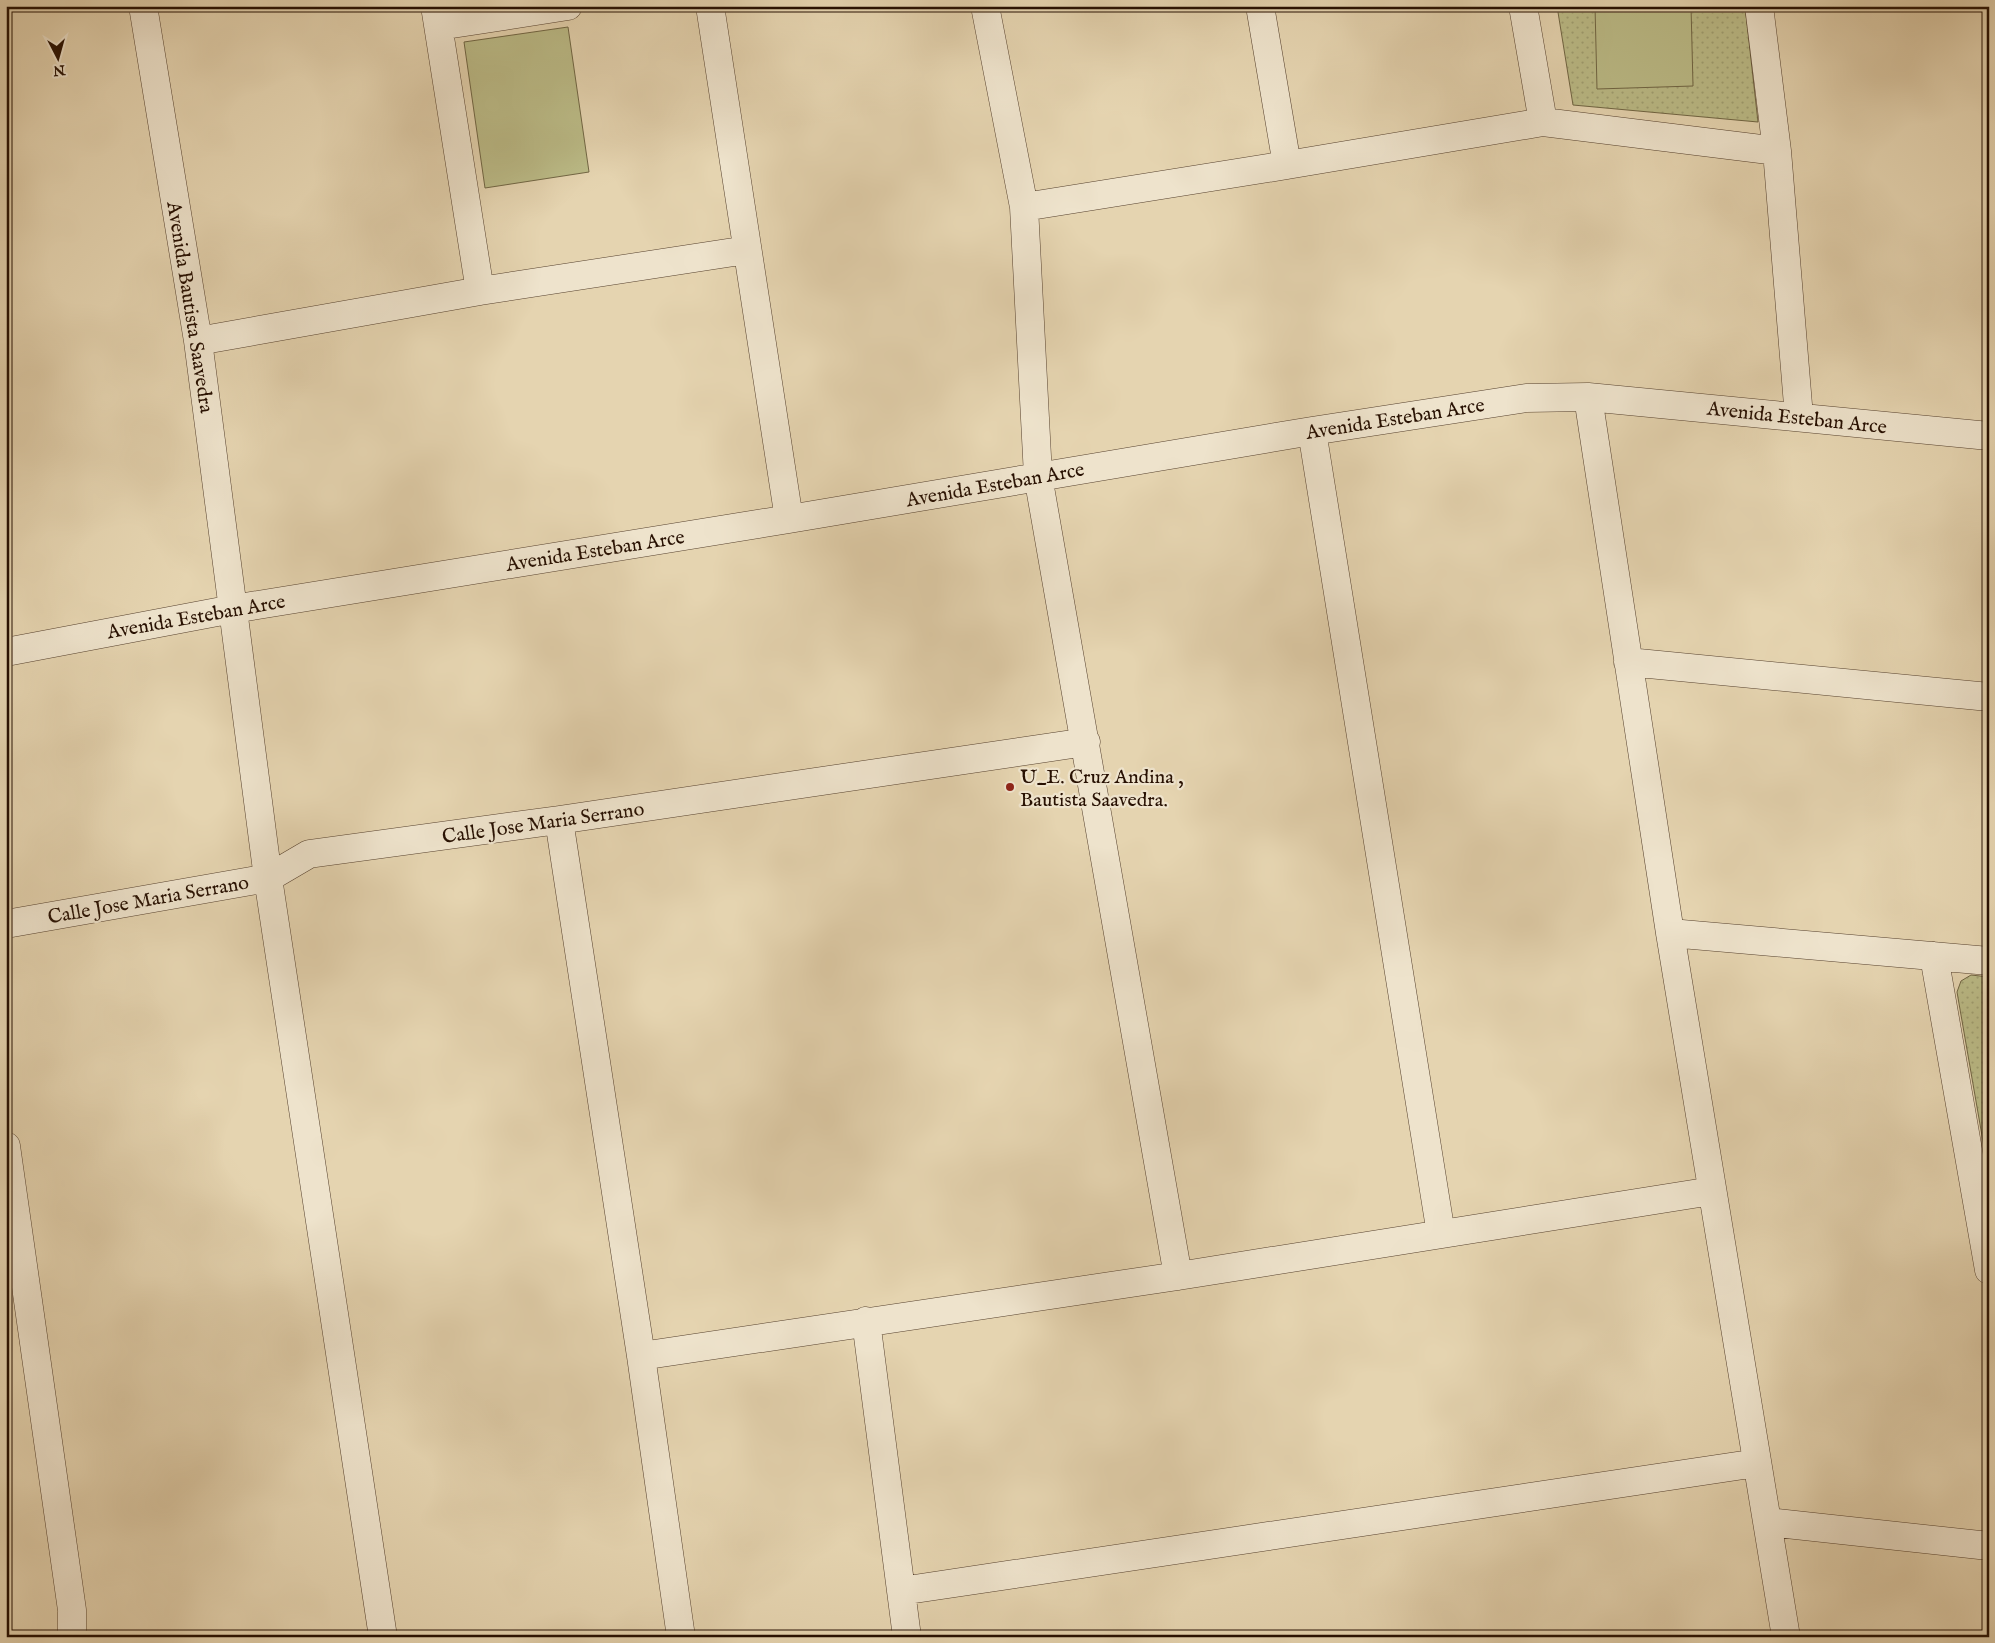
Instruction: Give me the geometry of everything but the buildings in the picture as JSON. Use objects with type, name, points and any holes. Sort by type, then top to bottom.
[{"type":"street","name":"Avenida Bautista Saavedra","points":[[143,6],[198,341],[268,878],[383,1637]]},
{"type":"street","points":[[480,291],[437,16],[568,6]]},
{"type":"street","points":[[710,6],[789,519]]},
{"type":"street","points":[[985,6],[1024,207],[1038,476],[1178,1276]]},
{"type":"street","points":[[1260,6],[1287,165]]},
{"type":"street","points":[[1523,6],[1543,122]]},
{"type":"street","points":[[1760,6],[1776,151],[1799,417]]},
{"type":"street","points":[[1024,207],[1543,122],[1776,151]]},
{"type":"street","points":[[198,341],[480,291],[748,250]]},
{"type":"street","points":[[1588,397],[1670,933],[1786,1637]]},
{"type":"street","name":"Avenida Esteban Arce","points":[[6,652],[232,609],[789,519],[1312,431],[1526,398],[1588,397],[1989,436]]},
{"type":"street","points":[[1312,431],[1441,1234]]},
{"type":"street","points":[[1628,662],[1989,697]]},
{"type":"street","name":"Calle Jose Maria Serrano","points":[[6,924],[268,878],[310,854],[559,820],[1086,742]]},
{"type":"street","points":[[559,820],[641,1356],[681,1637]]},
{"type":"street","points":[[1670,933],[1989,961]]},
{"type":"street","points":[[1934,956],[1986,1227],[1989,1270]]},
{"type":"street","points":[[6,1146],[10,1195],[72,1610],[72,1637]]},
{"type":"street","points":[[641,1356],[1178,1276],[1712,1191]]},
{"type":"street","points":[[866,1321],[907,1637]]},
{"type":"street","points":[[901,1591],[1757,1462]]},
{"type":"street","points":[[1768,1522],[1989,1546]]},
{"type":"green space","points":[[1557,6],[1745,6],[1758,122],[1573,105]]},
{"type":"green space","points":[[1595,6],[1691,6],[1693,86],[1597,89]]},
{"type":"green space","points":[[568,27],[589,172],[485,188],[464,42]]},
{"type":"green space","points":[[1971,975],[1989,977],[1989,1176],[1957,992],[1961,981]]},
{"type":"place","name":"U_E. Cruz Andina , Bautista Saavedra.","points":[[1010,787]]}]
